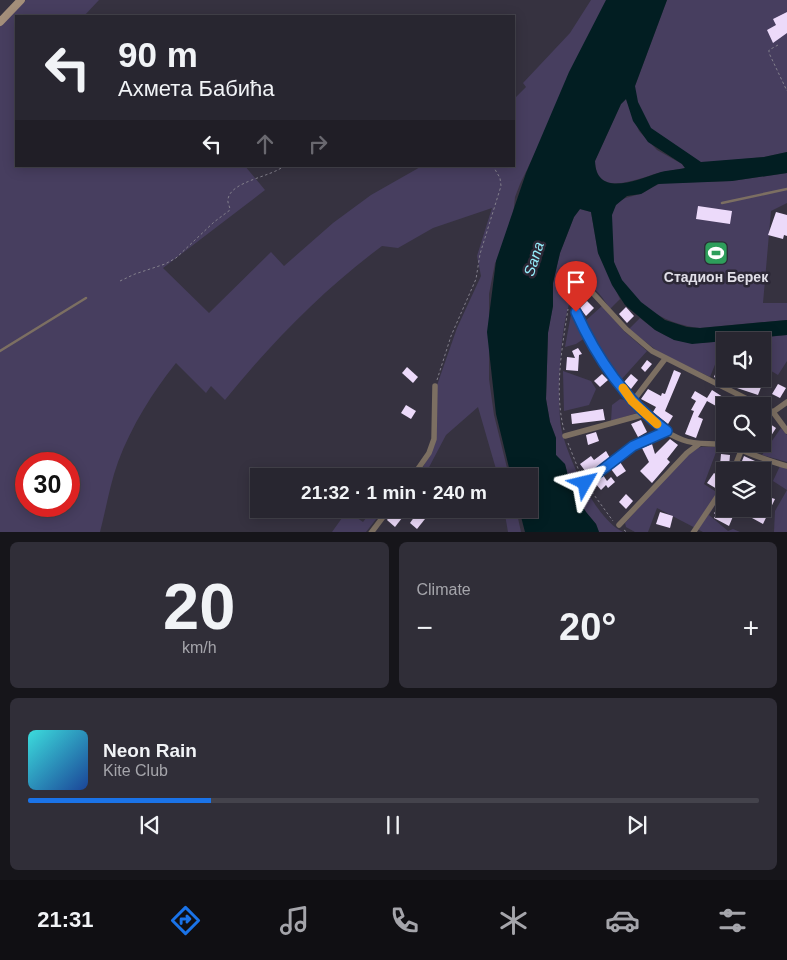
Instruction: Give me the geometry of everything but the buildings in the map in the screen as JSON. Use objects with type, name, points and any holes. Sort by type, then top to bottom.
[{"type":"street","points":[[0,22],[21,0]]},
{"type":"street","points":[[716,445],[699,444],[683,440],[667,431],[632,401],[588,337],[576,312],[573,300],[580,289],[590,290],[640,342],[665,358],[773,412],[787,431]]},
{"type":"street","points":[[632,401],[665,358]]},
{"type":"street","points":[[419,468],[429,453],[434,439],[435,386]]},
{"type":"street","points":[[773,412],[787,402]]},
{"type":"street","points":[[565,436],[645,414]]},
{"type":"street","points":[[585,483],[633,446],[667,431]]},
{"type":"street","points":[[619,525],[687,453],[699,444]]},
{"type":"street","points":[[744,452],[787,466]]},
{"type":"street","points":[[693,532],[716,498]]},
{"type":"street","points":[[371,532],[382,518]]},
{"type":"lane","points":[[722,203],[787,189]]},
{"type":"lane","points":[[0,351],[86,298]]},
{"type":"path","points":[[778,45],[769,50],[787,91]]},
{"type":"path","points":[[120,281],[176,258],[214,222],[230,210],[227,201],[230,194],[248,181],[269,176],[282,167]]},
{"type":"path","points":[[435,386],[450,336],[476,279],[480,254],[501,186],[500,178],[494,167]]},
{"type":"path","points":[[573,300],[568,309],[562,353],[560,387],[565,436],[585,483],[600,506],[628,532]]},
{"type":"shaded area","points":[[26,0],[99,0],[85,15],[15,15],[15,167],[246,167],[265,190],[163,268],[209,313],[271,252],[284,266],[333,223],[371,195],[420,167],[515,167],[515,98],[526,87],[523,83],[570,33],[591,0],[609,0],[520,184],[515,197],[510,245],[495,263],[489,294],[489,379],[494,415],[507,468],[496,468],[478,407],[446,435],[429,468],[423,468],[435,444],[436,388],[457,328],[481,276],[477,256],[492,208],[433,228],[398,248],[382,246],[339,280],[299,318],[225,400],[211,386],[206,393],[176,363],[143,410],[124,448],[113,479],[100,532],[0,532],[0,26]]},
{"type":"shaded area","points":[[667,0],[787,0],[787,152],[764,157],[701,163],[658,144],[635,102],[635,86]]},
{"type":"shaded area","points":[[626,99],[639,131],[657,150],[682,164],[685,168],[658,173],[629,182],[610,183],[602,179],[597,172],[595,161],[621,104]]},
{"type":"shaded area","points":[[787,173],[787,203],[771,211],[763,303],[787,303],[787,320],[700,328],[686,326],[660,316],[647,308],[636,299],[619,276],[612,249],[611,224],[614,208],[622,200],[643,193],[663,183],[732,181]]},
{"type":"shaded area","points":[[580,209],[591,212],[598,253],[620,299],[610,309],[599,293],[591,287],[582,286],[574,292],[568,307],[561,350],[559,396],[561,427],[569,454],[584,486],[603,514],[623,532],[599,532],[596,524],[586,512],[571,487],[565,465],[556,455],[556,438],[550,422],[546,399],[548,332],[553,306],[553,283],[560,253],[574,217]]},
{"type":"shaded area","points":[[602,306],[625,332],[647,351],[620,381],[583,323]]},
{"type":"shaded area","points":[[572,309],[585,338],[576,344],[565,347]]},
{"type":"shaded area","points":[[640,318],[661,333],[680,341],[700,343],[716,342],[716,362],[710,377],[661,354],[629,329]]},
{"type":"shaded area","points":[[787,335],[787,361],[778,375],[771,371],[771,337]]},
{"type":"shaded area","points":[[563,371],[591,381],[596,389],[589,405],[564,411]]},
{"type":"shaded area","points":[[620,399],[630,401],[640,412],[611,421],[612,405]]},
{"type":"shaded area","points":[[781,428],[787,435],[787,462],[762,455],[764,452],[771,452],[771,442]]},
{"type":"shaded area","points":[[701,447],[716,447],[716,452],[704,484],[716,492],[716,503],[709,515],[728,531],[733,529],[740,532],[703,532],[657,508],[648,532],[635,532],[626,527],[625,523],[662,481],[693,451]]},
{"type":"shaded area","points":[[780,466],[787,468],[787,490],[773,481]]},
{"type":"shaded area","points":[[787,490],[787,532],[774,532],[775,511]]},
{"type":"shaded area","points":[[342,518],[357,518],[363,522],[366,518],[377,518],[366,532],[332,532]]},
{"type":"shaded area","points":[[506,518],[518,518],[521,532],[508,532]]},
{"type":"water","name":"Sana","points":[[606,0],[667,0],[635,86],[638,102],[651,128],[701,162],[764,157],[787,152],[787,173],[732,181],[658,184],[641,194],[627,196],[616,205],[612,215],[614,262],[622,280],[641,302],[665,320],[687,327],[700,328],[787,320],[787,335],[771,337],[771,332],[716,332],[716,342],[692,344],[674,340],[655,330],[625,305],[612,285],[598,253],[591,212],[580,209],[574,217],[560,253],[553,283],[553,306],[548,333],[546,399],[550,422],[556,438],[556,455],[565,464],[571,487],[586,512],[596,524],[599,532],[525,532],[521,518],[538,518],[538,468],[509,468],[496,414],[487,332],[496,261],[526,173],[569,72]],"holes":[[[626,99],[633,121],[648,142],[682,164],[685,168],[664,171],[629,182],[619,183],[610,183],[602,179],[597,172],[595,161],[621,104]]]},
{"type":"slow traffic","points":[[623,388],[632,401],[657,424]]},
{"type":"place","name":"Стадион Берек","points":[[716,253]]},
{"type":"route","points":[[576,312],[588,337],[632,401],[667,431],[658,437],[648,439],[633,446],[585,483]]}]
